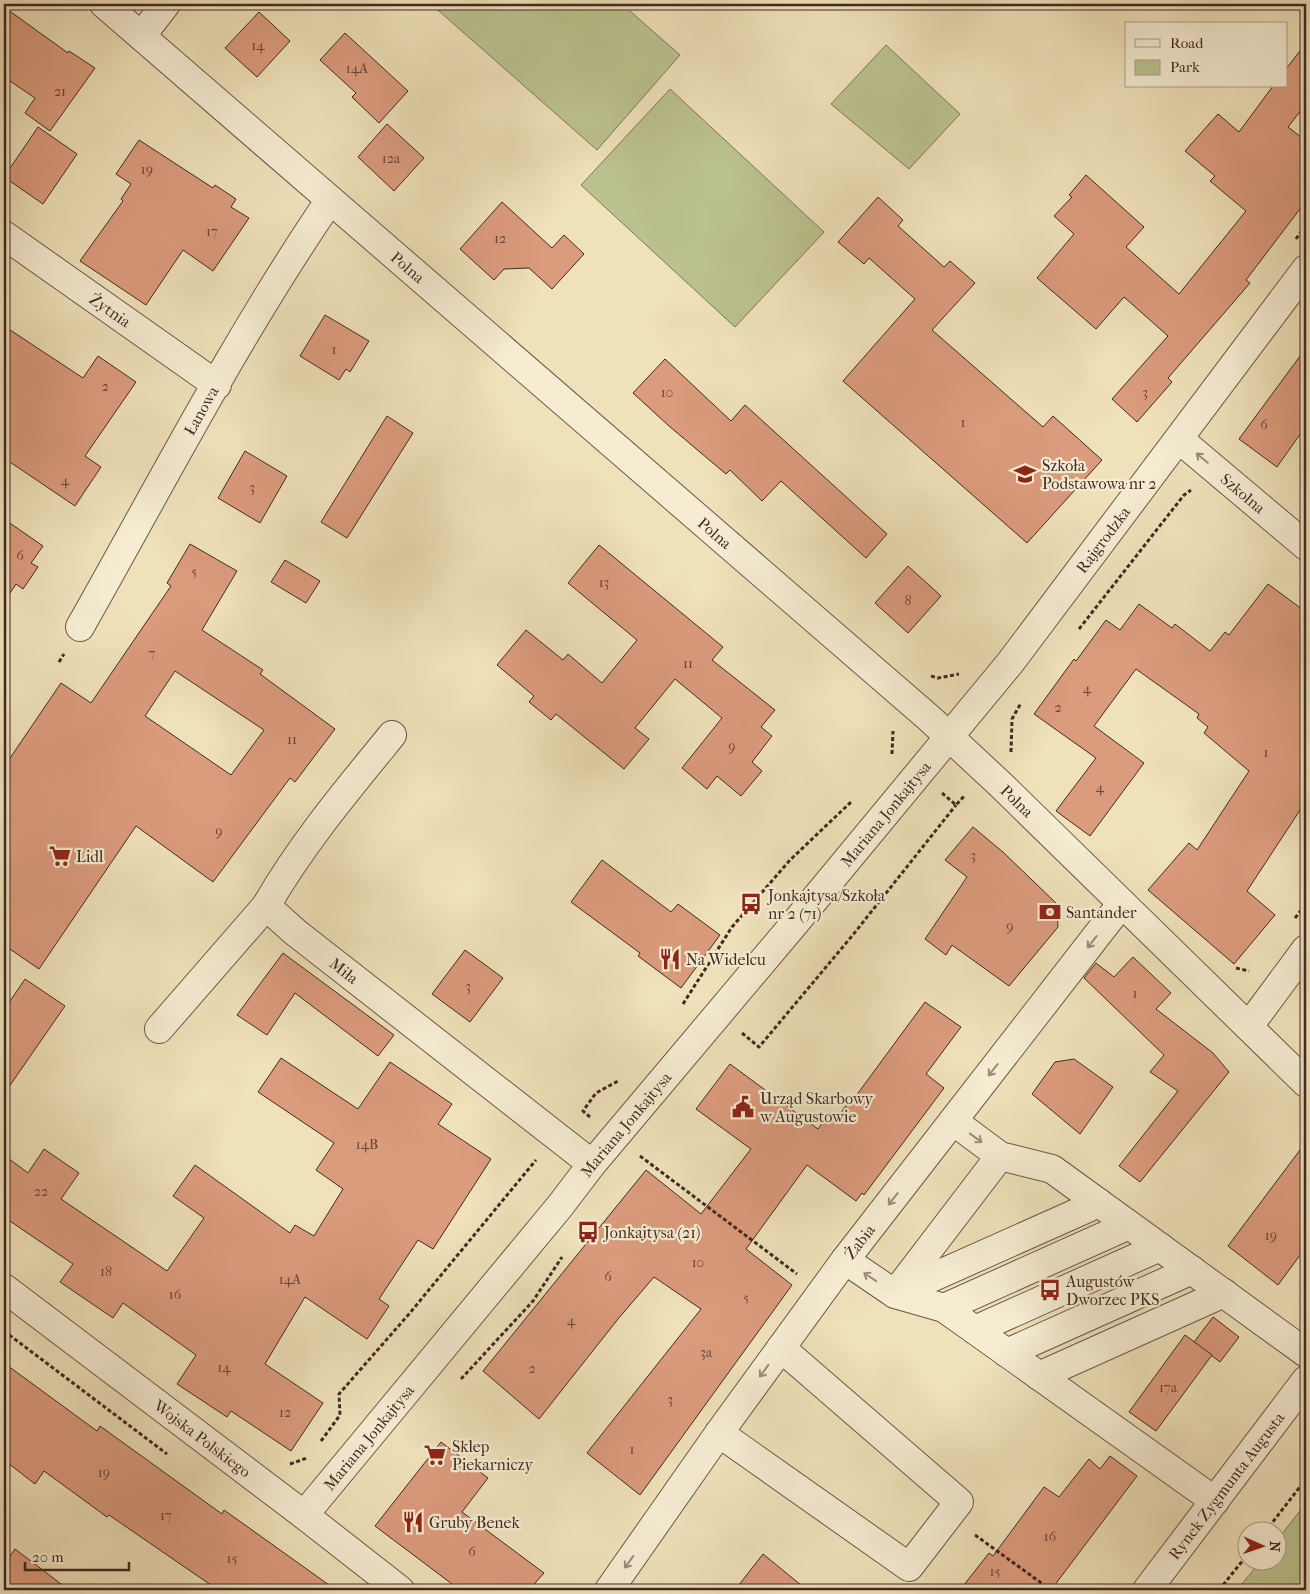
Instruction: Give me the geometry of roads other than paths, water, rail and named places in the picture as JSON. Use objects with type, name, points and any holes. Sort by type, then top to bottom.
[{"type":"street","name":"Polna","points":[[104,4],[950,736],[1306,1083]]},
{"type":"street","points":[[142,35],[166,4]]},
{"type":"street","name":"Łanowa","points":[[80,627],[217,385],[304,238],[330,200]]},
{"type":"street","name":"Żytnia","points":[[4,235],[217,385]]},
{"type":"street","name":"Rajgrodzka","points":[[950,736],[1010,663],[1306,268]]},
{"type":"street","name":"Szkolna","points":[[1179,439],[1306,546]]},
{"type":"street","points":[[159,1029],[266,906],[285,873],[336,804],[392,735]]},
{"type":"street","name":"Mariana Jonkajtysa","points":[[304,1515],[560,1206],[592,1164],[950,736]]},
{"type":"street","name":"Żabia","points":[[609,1590],[719,1433],[845,1260],[1122,903]]},
{"type":"street","name":"Miła","points":[[266,906],[295,932],[592,1164]]},
{"type":"street","points":[[1249,1026],[1306,949]]},
{"type":"street","points":[[953,1121],[1000,1156],[1052,1169],[1306,1353]]},
{"type":"street","points":[[895,1294],[1000,1156]]},
{"type":"street","points":[[895,1294],[1099,1202]]},
{"type":"street","points":[[944,1308],[1129,1225]]},
{"type":"street","points":[[975,1330],[1160,1247]]},
{"type":"street","points":[[845,1260],[895,1294],[944,1308],[1215,1501]]},
{"type":"street","points":[[1007,1353],[1192,1270]]},
{"type":"street","name":"Wojska Polskiego","points":[[4,1288],[400,1590]]},
{"type":"street","points":[[1039,1376],[1224,1293]]},
{"type":"street","points":[[719,1433],[909,1568],[949,1516],[959,1502],[781,1348]]},
{"type":"street","name":"Rynek Zygmunta Augusta","points":[[1148,1590],[1306,1380]]},
{"type":"place","name":"Szkoła Podstawowa nr 2","points":[[1025,474]]},
{"type":"place","name":"Lidl","points":[[60,856]]},
{"type":"place","name":"Jonkajtysa/Szkoła nr 2 (71)","points":[[751,904]]},
{"type":"place","name":"Santander","points":[[1050,912]]},
{"type":"place","name":"Na Widelcu","points":[[670,959]]},
{"type":"place","name":"Urząd Skarbowy w Augustowie","points":[[743,1107]]},
{"type":"place","name":"Jonkajtysa (21)","points":[[588,1232]]},
{"type":"place","name":"Augustów Dworzec PKS","points":[[1050,1290]]},
{"type":"place","name":"Sklep Piekarniczy","points":[[435,1455]]},
{"type":"place","name":"Gruby Benek","points":[[413,1522]]}]
